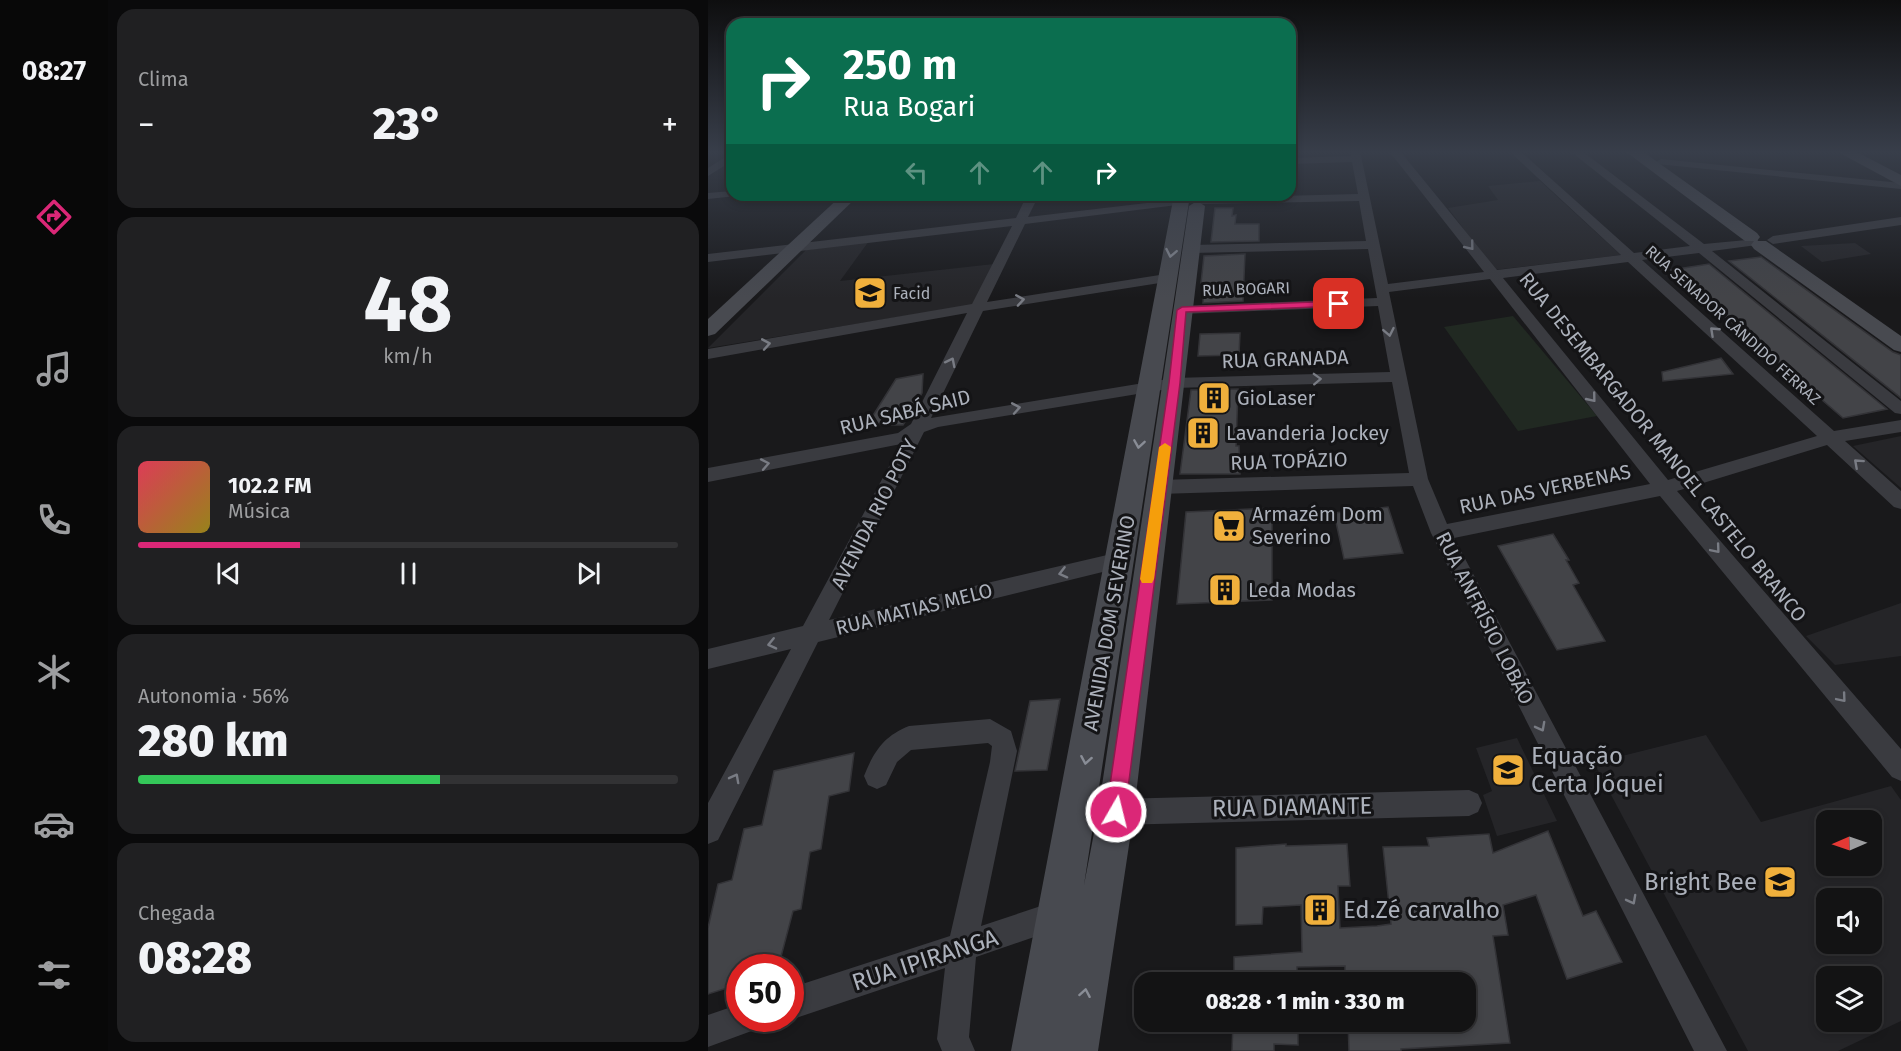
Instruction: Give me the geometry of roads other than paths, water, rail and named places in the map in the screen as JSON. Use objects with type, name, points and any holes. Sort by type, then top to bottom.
[{"type":"main road","points":[[1704,200],[1901,331]]},
{"type":"main road","points":[[1710,200],[1901,346]]},
{"type":"main road","points":[[708,330],[844,201]]},
{"type":"main road","name":"AVENIDA DOM SEVERINO","points":[[1075,1051],[1116,812],[1159,487],[1166,278],[1189,201]]},
{"type":"main road","name":"AVENIDA DOM SEVERINO","points":[[1034,1051],[1120,560],[1161,385],[1182,310],[1191,249],[1190,201]]},
{"type":"street","name":"RUA ANFRÍSIO LOBÃO","points":[[1364,200],[1419,479],[1441,533],[1711,1051]]},
{"type":"street","name":"RUA DESEMBARGADOR MANOEL CASTELO BRANCO","points":[[1433,200],[1664,488],[1901,768]]},
{"type":"street","name":"RUA SENADOR CÂNDIDO FERRAZ","points":[[1569,200],[1901,502]]},
{"type":"street","points":[[1639,200],[1901,409]]},
{"type":"street","name":"AVENIDA RIO POTY","points":[[708,830],[812,635],[979,307],[1030,201]]},
{"type":"street","points":[[708,258],[1020,222],[1169,201]]},
{"type":"street","name":"RUA BOGARI","points":[[1182,310],[1383,295],[1493,275],[1901,221]]},
{"type":"street","points":[[1191,249],[1373,245]]},
{"type":"street","points":[[708,354],[979,307],[1166,278]]},
{"type":"street","name":"RUA GRANADA","points":[[1161,385],[1398,377]]},
{"type":"street","name":"RUA SABÁ SAID","points":[[708,475],[903,438],[918,428],[936,422],[1161,385]]},
{"type":"street","name":"RUA DAS VERBENAS","points":[[1441,533],[1664,488],[1830,438],[1901,426]]},
{"type":"street","name":"RUA TOPÁZIO","points":[[1159,487],[1419,479]]},
{"type":"street","name":"RUA MATIAS MELO","points":[[708,659],[1120,560]]},
{"type":"street","points":[[877,776],[889,750],[897,743],[909,738],[990,731],[1000,735],[1005,743],[1003,762],[962,948],[953,1039],[959,1051]]},
{"type":"street","name":"RUA DIAMANTE","points":[[1116,812],[1469,803]]},
{"type":"street","name":"RUA IPIRANGA","points":[[804,999],[1059,915]]},
{"type":"street","points":[[708,1031],[726,1025]]},
{"type":"place","name":"Facid","points":[[870,293]]},
{"type":"place","name":"GioLaser","points":[[1214,398]]},
{"type":"place","name":"Lavanderia Jockey","points":[[1203,433]]},
{"type":"place","name":"Armazém Dom Severino","points":[[1229,526]]},
{"type":"place","name":"Leda Modas","points":[[1225,590]]},
{"type":"place","name":"Equação Certa Jóquei","points":[[1508,770]]},
{"type":"place","name":"Bright Bee","points":[[1780,882]]},
{"type":"place","name":"Ed.Zé carvalho","points":[[1320,910]]}]
